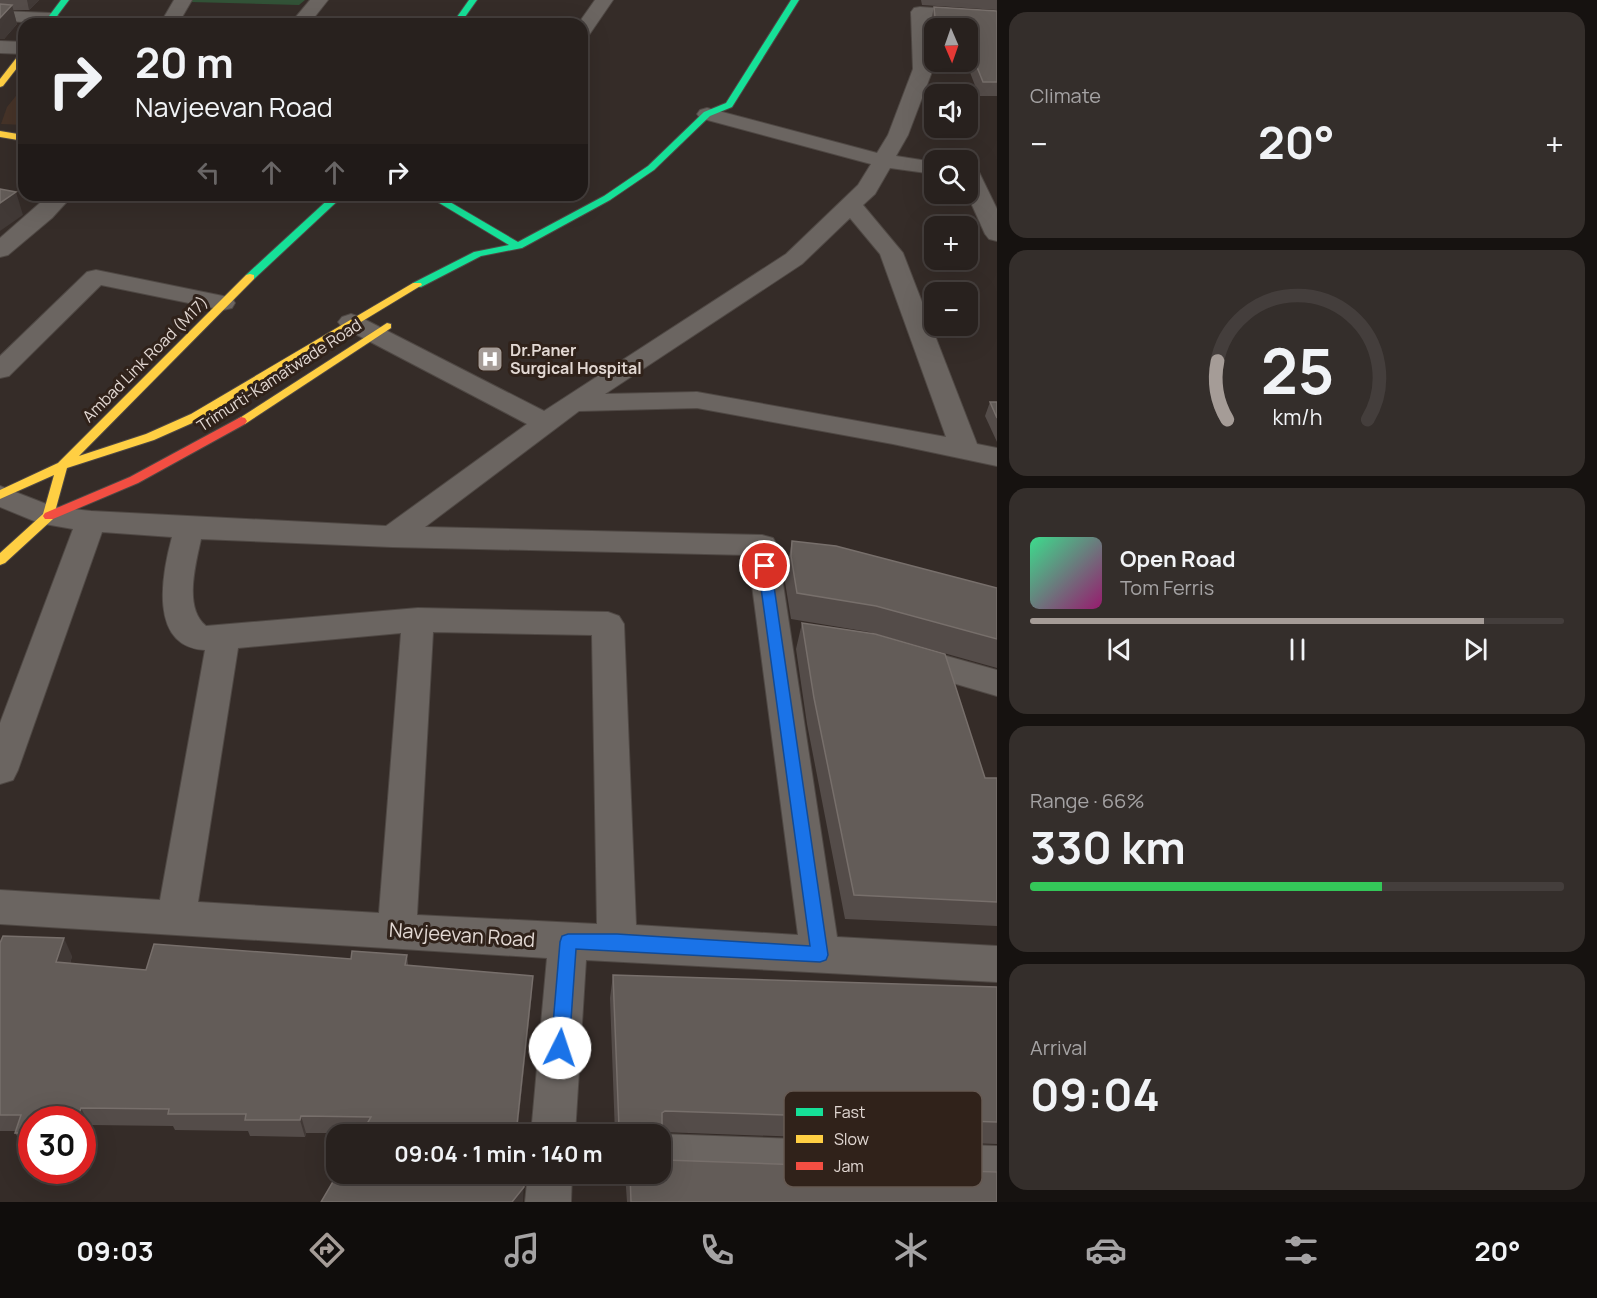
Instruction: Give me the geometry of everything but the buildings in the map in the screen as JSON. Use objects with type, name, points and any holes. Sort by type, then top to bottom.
[{"type":"street","points":[[51,18],[65,0]]},
{"type":"street","points":[[173,18],[183,0]]},
{"type":"street","points":[[304,18],[319,0]]},
{"type":"street","points":[[460,18],[473,0]]},
{"type":"street","points":[[588,23],[604,0]]},
{"type":"street","name":"Trimurti-Kamatwade Road","points":[[499,266],[518,246],[629,184],[675,147],[705,108],[729,105],[795,0]]},
{"type":"street","points":[[392,537],[573,403],[795,259],[851,205],[867,189],[898,135],[923,69],[920,12],[997,17]]},
{"type":"street","points":[[0,16],[20,18]]},
{"type":"street","points":[[0,47],[18,48]]},
{"type":"street","points":[[0,84],[18,62]]},
{"type":"street","points":[[705,108],[883,161],[924,167]]},
{"type":"street","points":[[0,134],[18,137]]},
{"type":"street","points":[[978,174],[997,177]]},
{"type":"street","points":[[978,194],[997,234]]},
{"type":"street","points":[[0,250],[56,201]]},
{"type":"street","name":"Ambad Link Road (M17)","points":[[62,466],[223,303],[333,201]]},
{"type":"street","points":[[446,201],[518,246]]},
{"type":"street","points":[[851,205],[891,253],[965,450]]},
{"type":"street","name":"Trimurti-Kamatwade Road","points":[[62,466],[150,437],[195,417],[362,328],[478,254],[518,246]]},
{"type":"street","points":[[0,369],[96,277],[223,303]]},
{"type":"street","name":"Trimurti-Kamatwade Road","points":[[49,516],[104,496],[212,438],[268,405],[362,328],[405,317]]},
{"type":"street","points":[[362,328],[546,423]]},
{"type":"street","points":[[573,403],[697,400],[893,435],[997,457]]},
{"type":"street","points":[[0,495],[62,466]]},
{"type":"street","points":[[0,560],[49,516],[62,466]]},
{"type":"street","points":[[0,495],[49,516],[91,521],[392,537],[762,545],[795,552]]},
{"type":"street","points":[[0,770],[91,521]]},
{"type":"street","points":[[189,528],[180,564],[177,602],[185,628],[198,638],[418,620],[608,624],[617,942]]},
{"type":"street","points":[[762,545],[820,955]]},
{"type":"street","points":[[397,931],[418,620]]},
{"type":"street","points":[[774,631],[809,637]]},
{"type":"street","points":[[176,918],[224,637]]},
{"type":"street","points":[[878,649],[997,683]]},
{"type":"street","name":"Navjeevan Road","points":[[0,907],[568,942],[617,942],[997,964]]},
{"type":"street","points":[[554,1124],[568,942]]},
{"type":"street","points":[[671,1156],[784,1160]]},
{"type":"street","points":[[982,1167],[997,1168]]},
{"type":"street","points":[[548,1202],[549,1184]]},
{"type":"shaded area","points":[[18,93],[18,125],[1,124],[7,107]]},
{"type":"green space","points":[[191,0],[305,0],[299,5],[190,2]]},
{"type":"traffic: fast","points":[[52,18],[65,0]]},
{"type":"traffic: fast","points":[[460,18],[473,0]]},
{"type":"traffic: fast","points":[[417,285],[478,254],[518,246],[607,198],[651,168],[707,114],[729,105],[795,0]]},
{"type":"traffic: fast","points":[[250,277],[332,201]]},
{"type":"traffic: fast","points":[[441,201],[518,246]]},
{"type":"traffic: slow","points":[[0,84],[18,62]]},
{"type":"traffic: slow","points":[[0,134],[18,137]]},
{"type":"traffic: slow","points":[[0,560],[49,516],[62,466],[250,277]]},
{"type":"traffic: slow","points":[[0,495],[62,466],[150,437],[195,417],[417,285]]},
{"type":"traffic: slow","points":[[241,421],[387,326]]},
{"type":"traffic: jam","points":[[49,516],[134,480],[241,421]]},
{"type":"place","name":"Dr.Paner Surgical Hospital","points":[[490,359]]},
{"type":"route","points":[[560,1048],[568,942],[617,942],[820,955],[765,566]]}]
